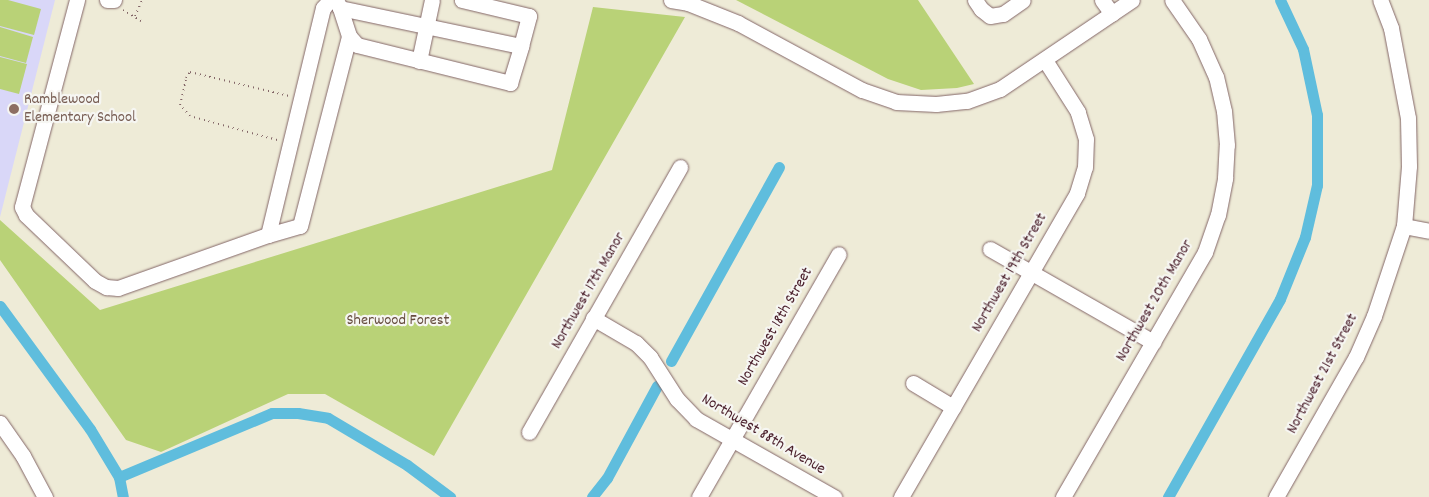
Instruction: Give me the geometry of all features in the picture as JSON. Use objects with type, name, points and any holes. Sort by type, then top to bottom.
[{"type":"street","points":[[77,0],[22,207],[26,215],[95,281],[106,287],[118,288],[268,235],[300,226],[349,36]]},
{"type":"street","points":[[419,61],[432,0]]},
{"type":"street","points":[[335,2],[349,36],[357,45],[510,83],[529,16],[462,0]]},
{"type":"street","points":[[672,0],[688,3],[738,23],[862,90],[896,102],[936,104],[967,101],[1000,89],[1132,0]]},
{"type":"street","points":[[975,0],[981,10],[990,16],[1003,14],[1023,0]]},
{"type":"street","points":[[1102,0],[1112,14]]},
{"type":"street","name":"Northwest 20th Manor","points":[[1064,497],[1205,252],[1218,215],[1225,178],[1224,111],[1216,77],[1199,39],[1172,0]]},
{"type":"street","name":"Northwest 21st Street","points":[[1276,497],[1356,357],[1374,316],[1404,226],[1409,166],[1408,118],[1391,28],[1380,0]]},
{"type":"street","points":[[268,235],[323,8],[335,2],[520,46]]},
{"type":"street","name":"Northwest 19th Street","points":[[901,497],[1077,193],[1085,167],[1086,139],[1078,112],[1045,60]]},
{"type":"street","name":"Northwest 17th Manor","points":[[529,432],[680,168]]},
{"type":"street","points":[[1404,226],[1429,230]]},
{"type":"street","points":[[990,249],[1153,342]]},
{"type":"street","name":"Northwest 18th Street","points":[[700,497],[839,254]]},
{"type":"street","name":"Northwest 88th Avenue","points":[[593,318],[636,343],[650,357],[677,399],[696,419],[834,497]]},
{"type":"street","points":[[913,383],[953,407]]},
{"type":"street","points":[[0,424],[22,456],[44,497]]},
{"type":"path","points":[[111,0],[125,12],[136,16],[143,22]]},
{"type":"path","points":[[136,16],[142,0]]},
{"type":"path","points":[[290,142],[190,116],[180,105],[186,78],[190,72],[301,99]]},
{"type":"shaded area","name":"Ramblewood Elementary School","points":[[0,0],[55,0],[0,217]]},
{"type":"green space","points":[[0,0],[8,0],[41,9],[34,35],[0,26]]},
{"type":"green space","points":[[736,0],[918,0],[974,84],[957,88],[921,90],[888,79]]},
{"type":"green space","name":"Sherwood Forest","points":[[593,7],[685,17],[434,456],[325,394],[288,394],[161,452],[126,440],[0,260],[0,220],[100,310],[552,170]]},
{"type":"green space","points":[[0,27],[33,37],[26,63],[0,56]]},
{"type":"green space","points":[[0,57],[27,64],[19,94],[0,89]]},
{"type":"waterway","points":[[1168,497],[1280,299],[1305,237],[1317,185],[1317,115],[1303,49],[1280,0]]},
{"type":"waterway","points":[[671,361],[779,167]]},
{"type":"waterway","points":[[0,306],[90,429],[119,477],[123,497]]},
{"type":"waterway","points":[[592,497],[607,478],[657,386]]},
{"type":"waterway","points":[[119,477],[272,413],[298,413],[328,418],[407,465],[450,497]]},
{"type":"place","name":"Ramblewood Elementary School","points":[[14,109]]}]
